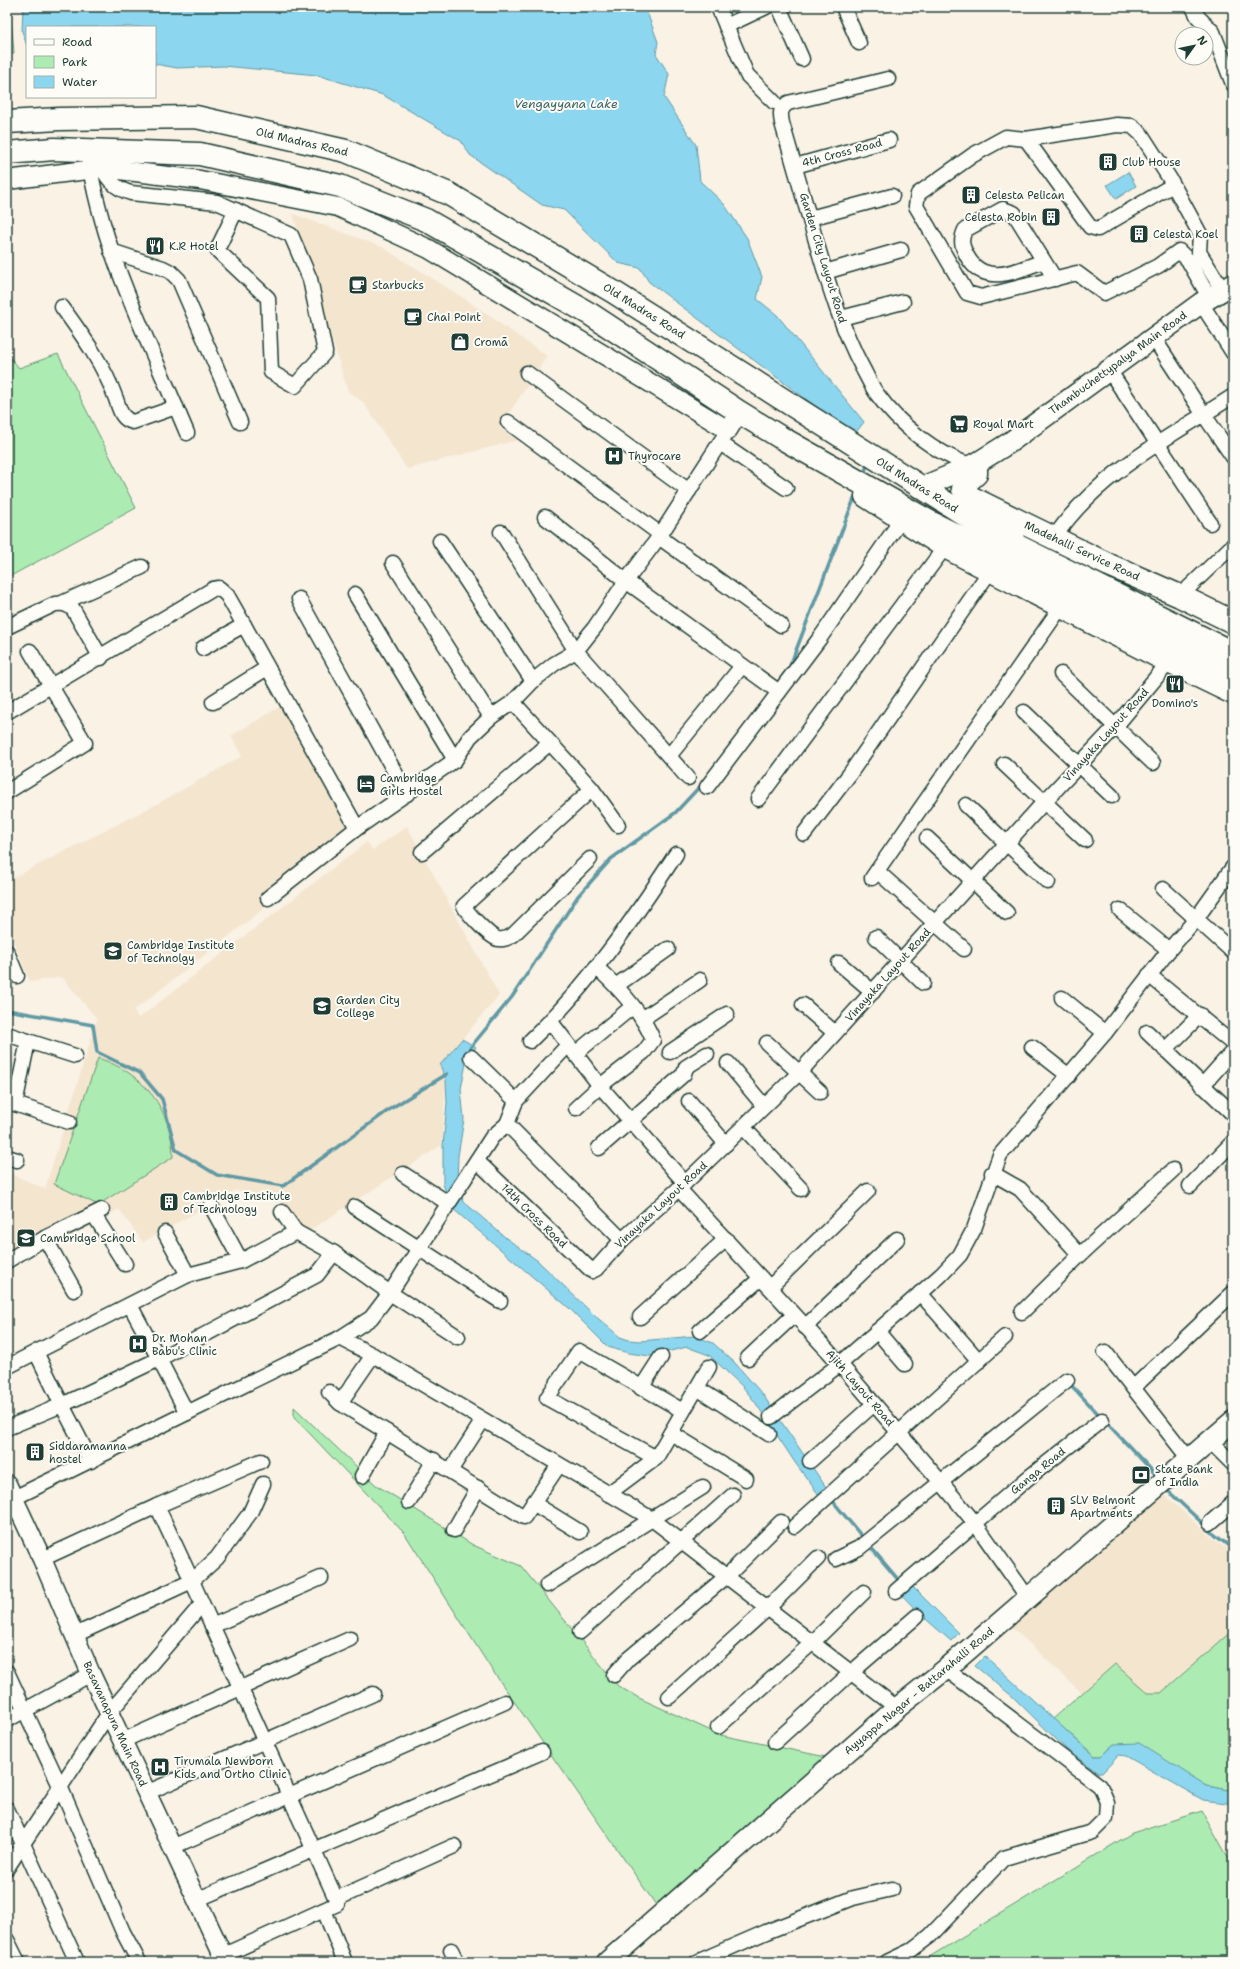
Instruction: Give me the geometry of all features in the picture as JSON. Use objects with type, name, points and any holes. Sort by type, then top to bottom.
[{"type":"main road","name":"Old Madras Road","points":[[7,122],[59,119],[196,117],[346,151],[449,194],[612,291],[920,488],[1014,544],[1233,653]]},
{"type":"main road","points":[[7,153],[54,150],[95,160],[200,154],[340,186],[426,220],[590,314],[729,428],[835,468],[930,522],[1233,674]]},
{"type":"main road","name":"Thambuchettypalya Main Road","points":[[920,488],[972,466],[1009,443],[1216,294]]},
{"type":"main road","name":"Madehalli Service Road","points":[[972,466],[976,470],[976,474],[963,488],[966,494],[1007,516],[1109,565],[1180,596],[1233,622]]},
{"type":"main road","points":[[835,468],[853,488],[945,547],[1169,662],[1233,693]]},
{"type":"main road","points":[[1007,516],[1014,544]]},
{"type":"main road","name":"Ayyappa Nagar - Battarahalli Road","points":[[607,1962],[897,1708],[946,1670],[1233,1421]]},
{"type":"street","points":[[718,7],[747,75],[774,102]]},
{"type":"street","points":[[726,26],[766,7]]},
{"type":"street","points":[[779,7],[802,59]]},
{"type":"street","points":[[843,7],[859,43]]},
{"type":"street","points":[[1193,7],[1198,17],[1213,32],[1233,84]]},
{"type":"street","name":"Garden City Layout Road","points":[[888,79],[788,103],[780,112],[782,123],[825,272],[850,344],[868,378],[888,408],[905,425],[934,448],[958,461],[972,466]]},
{"type":"street","points":[[1200,234],[1158,266],[1104,293],[1077,273],[981,297],[967,293],[916,206],[918,194],[973,155],[1006,137],[1026,139],[1117,125],[1132,126],[1141,134],[1173,185],[1200,234],[1199,252],[1216,294],[1233,353]]},
{"type":"street","points":[[1026,139],[1090,227],[1098,229],[1173,185]]},
{"type":"street","name":"4th Cross Road","points":[[795,166],[889,140]]},
{"type":"street","points":[[7,180],[95,160]]},
{"type":"street","points":[[95,160],[113,184],[120,190],[131,193],[217,202],[236,210],[291,234],[310,279],[325,352],[295,386],[271,372],[268,298],[216,250],[236,210]]},
{"type":"street","points":[[95,160],[94,193],[111,251],[187,433]]},
{"type":"street","points":[[810,218],[892,196]]},
{"type":"street","points":[[1044,260],[1013,271],[994,275],[981,272],[971,263],[961,244],[965,230],[1003,209],[1014,213],[1044,260],[1055,279]]},
{"type":"street","points":[[825,272],[901,250]]},
{"type":"street","points":[[111,251],[163,268],[171,272],[179,280],[240,422]]},
{"type":"street","points":[[1179,251],[1216,294]]},
{"type":"street","points":[[950,264],[966,254]]},
{"type":"street","points":[[841,318],[903,302]]},
{"type":"street","points":[[62,306],[93,350],[111,386],[121,414],[126,420],[133,422],[176,407]]},
{"type":"street","points":[[1154,338],[1233,457]]},
{"type":"street","points":[[1109,370],[1157,445],[1210,523]]},
{"type":"street","points":[[527,373],[689,491]]},
{"type":"street","points":[[1054,538],[1074,510],[1107,480],[1157,445],[1233,396]]},
{"type":"street","points":[[508,422],[781,626]]},
{"type":"street","points":[[268,898],[357,828],[455,760],[470,737],[491,717],[513,702],[533,681],[554,664],[576,651],[595,627],[626,581],[660,535],[729,428],[786,488]]},
{"type":"street","points":[[544,517],[626,581],[775,689]]},
{"type":"street","points":[[707,787],[775,689],[820,638],[901,520]]},
{"type":"street","points":[[501,532],[576,651],[688,778]]},
{"type":"street","points":[[440,541],[533,681]]},
{"type":"street","points":[[1180,596],[1233,545]]},
{"type":"street","points":[[758,799],[945,547]]},
{"type":"street","points":[[393,563],[491,717]]},
{"type":"street","points":[[7,628],[55,604],[62,603],[142,567]]},
{"type":"street","points":[[804,834],[850,775],[990,571]]},
{"type":"street","points":[[7,712],[101,658],[213,589],[223,590],[357,828]]},
{"type":"street","points":[[355,594],[455,760]]},
{"type":"street","points":[[299,600],[407,794]]},
{"type":"street","points":[[62,603],[73,609],[101,658]]},
{"type":"street","points":[[964,949],[936,922],[875,874],[1061,607]]},
{"type":"street","points":[[204,648],[244,625]]},
{"type":"street","points":[[7,792],[85,743],[30,651]]},
{"type":"street","name":"Vinayaka Layout Road","points":[[592,1270],[596,1269],[622,1240],[682,1186],[799,1073],[874,992],[1045,801],[1115,727],[1169,662]]},
{"type":"street","points":[[669,756],[742,666]]},
{"type":"street","points":[[213,702],[267,668]]},
{"type":"street","points":[[1061,674],[1153,763]]},
{"type":"street","points":[[513,702],[592,789],[618,825]]},
{"type":"street","points":[[1024,712],[1112,796]]},
{"type":"street","points":[[422,852],[550,743]]},
{"type":"street","points":[[1004,764],[1085,840]]},
{"type":"street","points":[[590,859],[513,935],[504,939],[495,938],[469,913],[464,906],[592,789]]},
{"type":"street","points":[[966,805],[1048,882]]},
{"type":"street","points":[[927,838],[1006,913]]},
{"type":"street","points":[[530,1041],[551,1022],[596,967],[645,901],[676,854]]},
{"type":"street","points":[[771,1418],[840,1364],[920,1293],[960,1255],[974,1229],[989,1189],[992,1173],[1000,1155],[1105,1033],[1169,950],[1196,919],[1233,867]]},
{"type":"street","points":[[1163,889],[1233,952]]},
{"type":"street","points":[[1120,910],[1169,950]]},
{"type":"street","points":[[876,937],[923,983]]},
{"type":"street","points":[[617,986],[668,949]]},
{"type":"street","points":[[7,952],[17,976]]},
{"type":"street","points":[[839,963],[874,992]]},
{"type":"street","points":[[596,967],[617,986],[642,1019],[654,1040],[686,1067]]},
{"type":"street","points":[[1150,975],[1200,1015],[1233,1044]]},
{"type":"street","points":[[642,1019],[700,980]]},
{"type":"street","points":[[1062,998],[1105,1033]]},
{"type":"street","points":[[803,1004],[835,1033]]},
{"type":"street","points":[[10,1491],[91,1461],[340,1338],[371,1318],[390,1293],[492,1137],[507,1124],[516,1101],[572,1050],[632,1007]]},
{"type":"street","points":[[670,1052],[727,1014]]},
{"type":"street","points":[[1165,1050],[1200,1015]]},
{"type":"street","name":"Ajith Layout Road","points":[[551,1022],[600,1086],[726,1239],[840,1364],[975,1523],[1028,1598]]},
{"type":"street","points":[[1147,1032],[1233,1114]]},
{"type":"street","points":[[7,1034],[75,1056]]},
{"type":"street","points":[[576,1108],[600,1086],[644,1052],[654,1040]]},
{"type":"street","points":[[28,1041],[11,1103],[69,1122]]},
{"type":"street","points":[[767,1043],[820,1092]]},
{"type":"street","points":[[1032,1047],[1069,1076]]},
{"type":"street","points":[[1202,1086],[1233,1051]]},
{"type":"street","points":[[598,1148],[684,1074],[686,1067],[707,1054]]},
{"type":"street","points":[[471,1057],[516,1101]]},
{"type":"street","points":[[728,1063],[764,1106]]},
{"type":"street","points":[[689,1101],[726,1144]]},
{"type":"street","points":[[507,1124],[622,1240]]},
{"type":"street","points":[[743,1127],[800,1189]]},
{"type":"street","points":[[1190,1186],[1233,1142]]},
{"type":"street","name":"14th Cross Road","points":[[476,1161],[592,1270]]},
{"type":"street","points":[[1022,1312],[1080,1255],[1173,1170]]},
{"type":"street","points":[[992,1173],[1020,1189],[1080,1255]]},
{"type":"street","points":[[403,1174],[448,1203]]},
{"type":"street","points":[[700,1331],[766,1283],[868,1192]]},
{"type":"street","points":[[211,1206],[241,1261]]},
{"type":"street","points":[[355,1208],[500,1301]]},
{"type":"street","points":[[282,1212],[296,1232],[334,1253],[390,1293],[458,1337]]},
{"type":"street","points":[[7,1261],[45,1238],[98,1213],[125,1264]]},
{"type":"street","points":[[7,1367],[188,1275],[241,1261],[296,1232]]},
{"type":"street","points":[[165,1233],[188,1275]]},
{"type":"street","points":[[45,1238],[74,1290]]},
{"type":"street","points":[[640,1317],[726,1239]]},
{"type":"street","points":[[805,1327],[897,1239]]},
{"type":"street","points":[[7,1428],[62,1405],[159,1359],[317,1275],[334,1253]]},
{"type":"street","points":[[920,1293],[979,1361]]},
{"type":"street","points":[[1133,1388],[1233,1293]]},
{"type":"street","points":[[130,1305],[187,1413]]},
{"type":"street","points":[[748,1358],[794,1314]]},
{"type":"street","points":[[877,1331],[905,1364]]},
{"type":"street","points":[[795,1526],[1005,1337]]},
{"type":"street","points":[[340,1338],[373,1355],[652,1519],[897,1708]]},
{"type":"street","points":[[656,1458],[547,1398],[579,1351],[683,1412]]},
{"type":"street","points":[[36,1352],[91,1461]]},
{"type":"street","points":[[1105,1352],[1189,1459]]},
{"type":"street","points":[[340,1403],[373,1355]]},
{"type":"street","points":[[641,1388],[661,1357]]},
{"type":"street","points":[[608,1494],[656,1458],[709,1368]]},
{"type":"street","points":[[836,1559],[864,1544],[940,1481],[1067,1380]]},
{"type":"street","points":[[697,1388],[769,1434]]},
{"type":"street","points":[[329,1392],[340,1403],[524,1517],[559,1465]]},
{"type":"street","points":[[810,1460],[874,1404]]},
{"type":"street","points":[[450,1471],[484,1420]]},
{"type":"street","name":"Ganga Road","points":[[901,1586],[1028,1478],[1102,1420]]},
{"type":"street","points":[[362,1476],[387,1432]]},
{"type":"street","points":[[671,1433],[746,1479]]},
{"type":"street","points":[[1210,1441],[1233,1464]]},
{"type":"street","points":[[409,1502],[434,1460]]},
{"type":"street","points":[[42,1559],[157,1506],[261,1461]]},
{"type":"street","points":[[75,1635],[192,1581],[217,1558],[245,1520],[263,1484]]},
{"type":"street","points":[[546,1585],[703,1487]]},
{"type":"street","points":[[454,1530],[478,1488]]},
{"type":"street","name":"Basavanapura Main Road","points":[[10,1491],[42,1559],[91,1674],[225,1959]]},
{"type":"street","points":[[580,1632],[734,1495]]},
{"type":"street","points":[[533,1503],[580,1532]]},
{"type":"street","points":[[1210,1523],[1233,1503]]},
{"type":"street","points":[[157,1506],[315,1849],[337,1904],[225,1959]]},
{"type":"street","points":[[614,1675],[628,1659],[726,1576],[781,1522]]},
{"type":"street","points":[[669,1696],[768,1609],[818,1558]]},
{"type":"street","points":[[212,1626],[321,1578]]},
{"type":"street","points":[[718,1727],[812,1643],[864,1592]]},
{"type":"street","points":[[7,1868],[109,1713],[202,1604]]},
{"type":"street","points":[[775,1742],[852,1672],[917,1616]]},
{"type":"street","points":[[122,1741],[350,1639]]},
{"type":"street","points":[[887,1962],[910,1951],[930,1936],[1004,1858],[1092,1832],[1106,1818],[1107,1802],[1100,1786],[946,1670]]},
{"type":"street","points":[[7,1672],[60,1786],[123,1932],[139,1962]]},
{"type":"street","points":[[7,1720],[91,1674]]},
{"type":"street","points":[[146,1793],[373,1694]]},
{"type":"street","points":[[172,1848],[505,1702]]},
{"type":"street","points":[[196,1900],[542,1752]]},
{"type":"street","points":[[7,1809],[77,1962]]},
{"type":"street","points":[[336,1899],[454,1846]]},
{"type":"street","points":[[697,1962],[766,1932],[852,1898],[892,1889]]},
{"type":"street","points":[[324,1910],[345,1962]]},
{"type":"street","points":[[7,1940],[18,1962]]},
{"type":"shaded area","points":[[293,214],[382,247],[465,299],[547,356],[499,428],[518,440],[407,469],[364,403],[348,391]]},
{"type":"shaded area","points":[[283,705],[360,833],[133,1011],[139,1018],[367,842],[373,850],[407,826],[499,995],[440,1065],[446,1080],[442,1145],[307,1232],[291,1220],[281,1199],[236,1190],[143,1242],[119,1209],[95,1223],[84,1216],[7,1260],[7,1172],[45,1189],[97,1019],[62,977],[30,982],[7,925],[7,881],[159,803],[242,756],[231,736]]},
{"type":"shaded area","points":[[1164,1494],[1210,1536],[1233,1554],[1233,1631],[1161,1693],[1148,1693],[1115,1664],[1082,1693],[1012,1627]]},
{"type":"green space","points":[[7,7],[10,7],[14,53],[7,55]]},
{"type":"green space","points":[[7,354],[19,368],[58,354],[136,508],[7,578]]},
{"type":"green space","points":[[98,1058],[129,1073],[142,1083],[152,1095],[161,1109],[167,1123],[173,1157],[98,1205],[54,1184]]},
{"type":"green space","points":[[294,1407],[376,1485],[473,1545],[521,1566],[618,1686],[639,1698],[720,1735],[826,1757],[656,1905],[490,1667],[405,1534],[294,1417]]},
{"type":"green space","points":[[1233,1630],[1232,1791],[1207,1786],[1186,1774],[1114,1744],[1101,1756],[1095,1756],[1053,1719],[1115,1664],[1148,1693],[1161,1693]]},
{"type":"green space","points":[[1202,1811],[1233,1866],[1233,1962],[921,1962],[1132,1833]]},
{"type":"water","name":"Vengayyana Lake","points":[[23,7],[645,7],[658,42],[656,54],[669,74],[664,97],[696,145],[700,181],[724,204],[747,238],[762,277],[757,299],[777,315],[864,422],[854,435],[649,282],[640,268],[618,263],[564,210],[542,205],[470,155],[461,141],[383,95],[317,75],[224,66],[177,68],[156,64],[156,26],[26,26],[26,43],[22,31]]},
{"type":"water","points":[[1128,172],[1136,186],[1116,199],[1107,185]]},
{"type":"water","points":[[462,1039],[476,1047],[467,1058],[461,1089],[464,1119],[458,1156],[457,1182],[448,1197],[443,1184],[443,1146],[447,1103],[446,1080],[440,1065]]},
{"type":"water","points":[[460,1194],[464,1202],[506,1238],[538,1261],[594,1315],[620,1337],[640,1341],[695,1336],[713,1343],[735,1363],[763,1395],[830,1493],[822,1499],[796,1464],[755,1402],[743,1387],[709,1355],[687,1347],[650,1356],[628,1353],[608,1347],[569,1308],[452,1208]]},
{"type":"water","points":[[910,1584],[959,1633],[951,1641],[920,1614],[899,1592]]},
{"type":"water","points":[[985,1656],[1094,1756],[1101,1756],[1114,1744],[1139,1743],[1207,1786],[1233,1791],[1233,1804],[1203,1800],[1126,1756],[1119,1755],[1102,1773],[1098,1773],[1066,1749],[1012,1696],[975,1666]]},
{"type":"waterway","points":[[863,476],[868,463]]},
{"type":"waterway","points":[[776,685],[790,666],[856,494]]},
{"type":"waterway","points":[[470,1048],[512,997],[578,896],[611,859],[675,813],[703,783]]},
{"type":"waterway","points":[[7,1010],[93,1025],[97,1052],[140,1073],[162,1099],[176,1150],[217,1175],[283,1186],[393,1107],[447,1074]]},
{"type":"waterway","points":[[1069,1383],[1159,1478]]},
{"type":"waterway","points":[[1165,1488],[1216,1536],[1233,1549]]},
{"type":"waterway","points":[[831,1499],[864,1539]]},
{"type":"waterway","points":[[868,1544],[901,1583]]},
{"type":"place","name":"Club House","points":[[1108,162]]},
{"type":"place","name":"Celesta Pelican","points":[[971,195]]},
{"type":"place","name":"Celesta Robin","points":[[1051,217]]},
{"type":"place","name":"Celesta Koel","points":[[1139,234]]},
{"type":"place","name":"K.R Hotel","points":[[155,246]]},
{"type":"place","name":"Starbucks","points":[[358,285]]},
{"type":"place","name":"Chai Point","points":[[413,317]]},
{"type":"place","name":"Cromā","points":[[460,342]]},
{"type":"place","name":"Royal Mart","points":[[959,424]]},
{"type":"place","name":"Thyrocare","points":[[614,456]]},
{"type":"place","name":"Domino's","points":[[1175,684]]},
{"type":"place","name":"Cambridge Girls Hostel","points":[[366,784]]},
{"type":"place","name":"Cambridge Institute of Technolgy","points":[[113,951]]},
{"type":"place","name":"Garden City College","points":[[322,1006]]},
{"type":"place","name":"Cambridge Institute of Technology","points":[[169,1202]]},
{"type":"place","name":"Cambridge School","points":[[26,1238]]},
{"type":"place","name":"Dr. Mohan Babu's Clinic","points":[[138,1344]]},
{"type":"place","name":"Siddaramanna hostel","points":[[35,1452]]},
{"type":"place","name":"State Bank of India","points":[[1141,1475]]},
{"type":"place","name":"SLV Belmont Apartments","points":[[1056,1506]]},
{"type":"place","name":"Tirumala Newborn Kids and Ortho Clinic","points":[[160,1767]]}]
